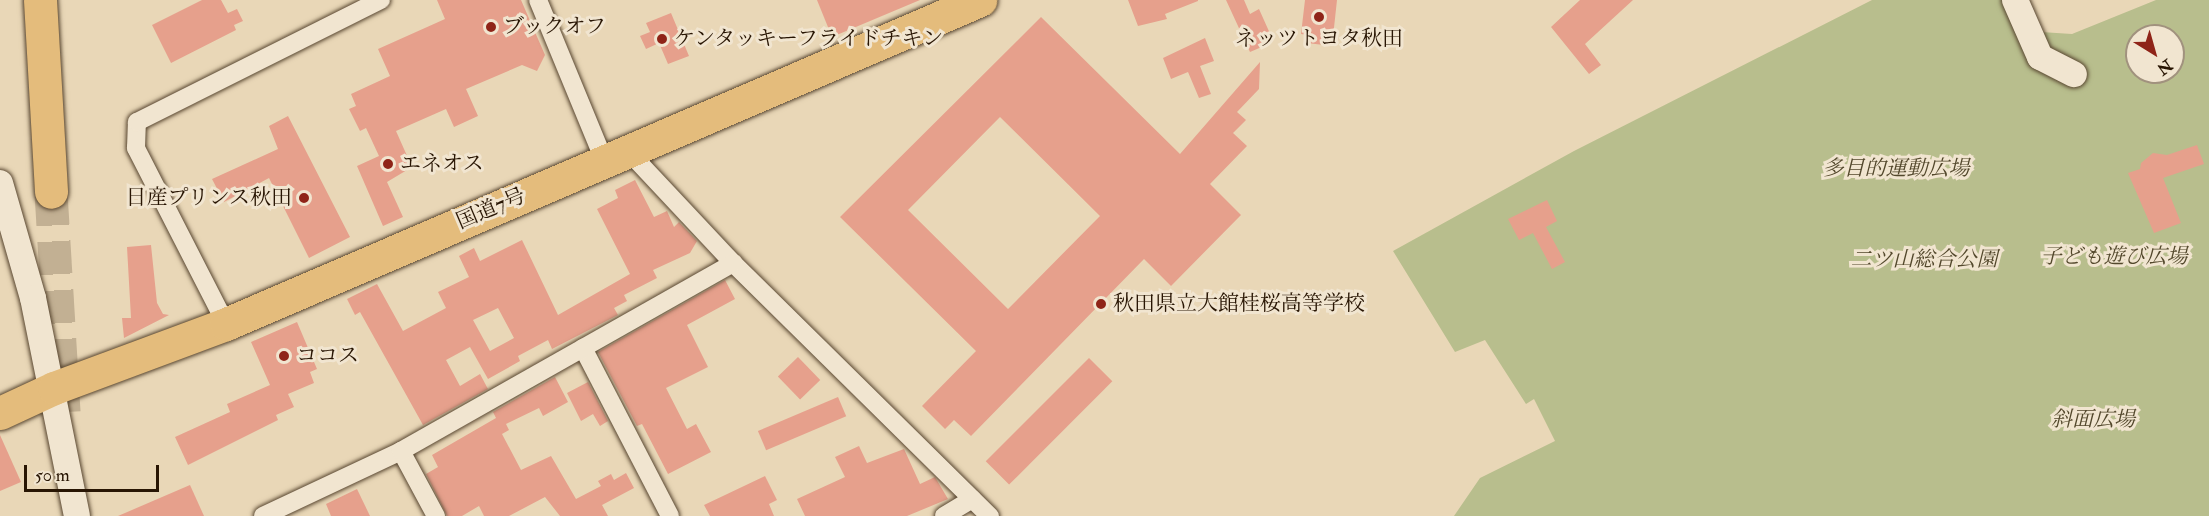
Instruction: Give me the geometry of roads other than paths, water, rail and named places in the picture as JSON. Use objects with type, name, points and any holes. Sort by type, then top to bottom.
[{"type":"highway","points":[[40,0],[51,192]]},
{"type":"highway","points":[[43,54],[45,0]]},
{"type":"highway","name":"国道7号","points":[[0,413],[54,388],[226,324],[980,0]]},
{"type":"street","points":[[226,324],[136,148],[137,122],[381,0]]},
{"type":"street","points":[[538,0],[615,155],[733,263],[990,516]]},
{"type":"street","points":[[2015,0],[2040,57],[2074,74]]},
{"type":"street","points":[[1,193],[54,388],[77,516]]},
{"type":"street","points":[[263,516],[401,451],[733,263]]},
{"type":"street","points":[[583,348],[670,516]]},
{"type":"street","points":[[401,451],[436,516]]},
{"type":"street","points":[[944,516],[972,499]]},
{"type":"tunnel","points":[[51,192],[64,412]]},
{"type":"place","name":"ネッツトヨタ秋田","points":[[1319,17]]},
{"type":"place","name":"ブックオフ","points":[[491,27]]},
{"type":"place","name":"ケンタッキーフライドチキン","points":[[662,39]]},
{"type":"place","name":"エネオス","points":[[388,164]]},
{"type":"place","name":"日産プリンス秋田","points":[[304,198]]},
{"type":"place","name":"秋田県立大館桂桜高等学校","points":[[1101,304]]},
{"type":"place","name":"ココス","points":[[284,356]]},
{"type":"park label","name":"多目的運動広場","points":[[1896,169]]},
{"type":"park label","name":"子ども遊び広場","points":[[2114,257]]},
{"type":"park label","name":"二ツ山総合公園","points":[[1924,260]]},
{"type":"park label","name":"斜面広場","points":[[2093,420]]}]
